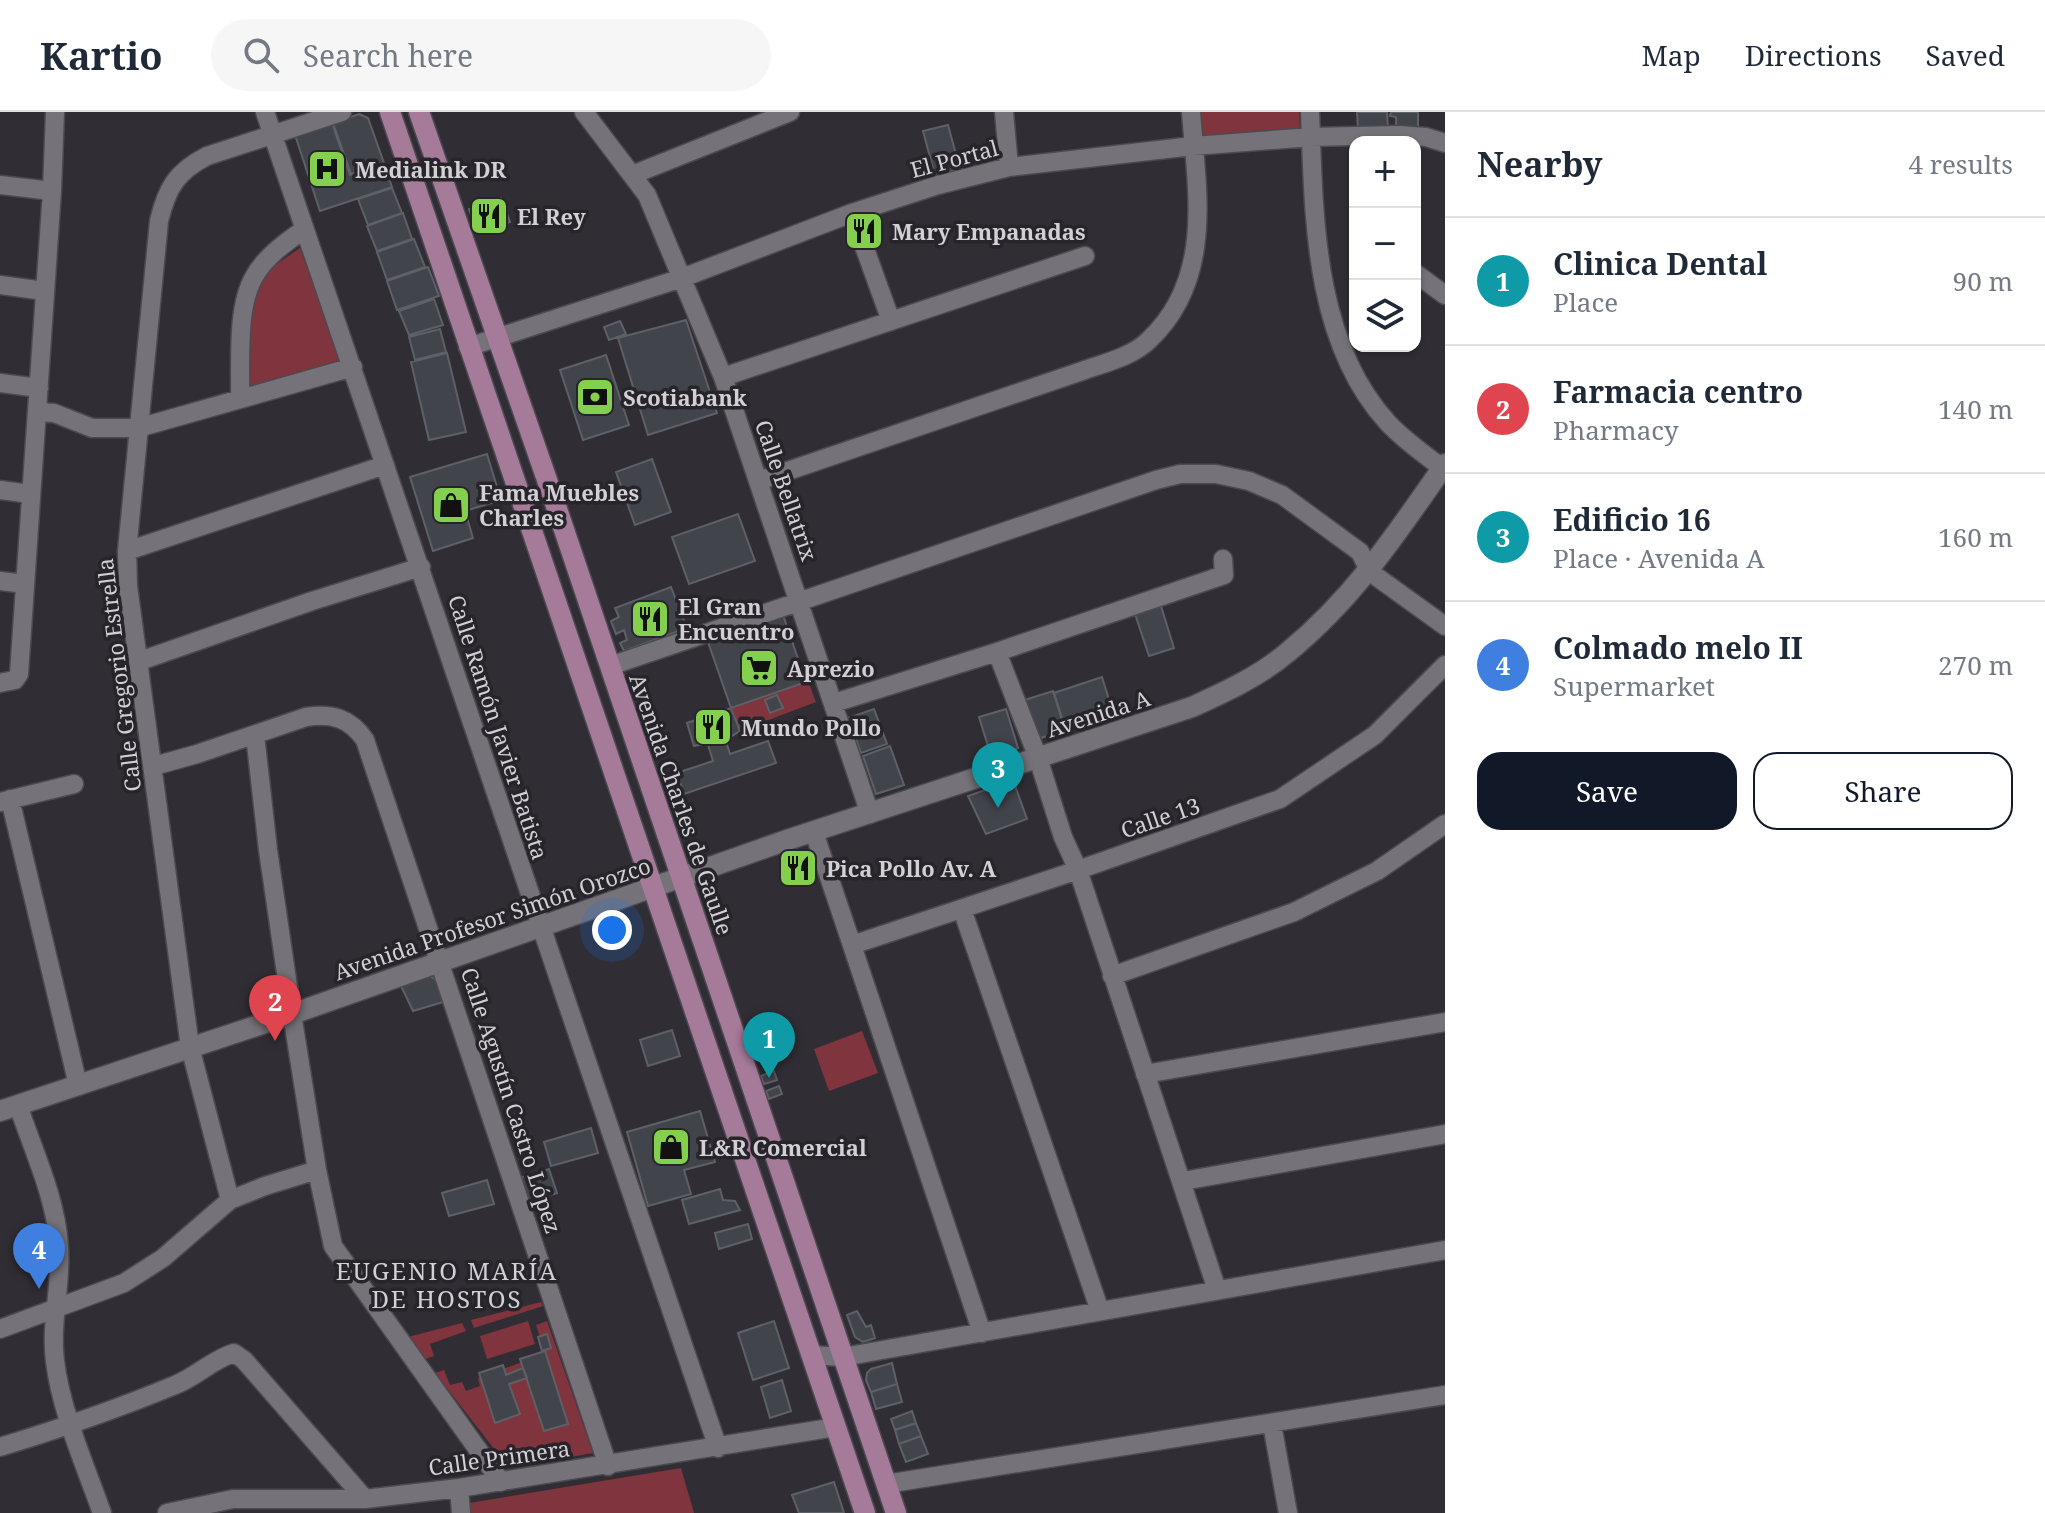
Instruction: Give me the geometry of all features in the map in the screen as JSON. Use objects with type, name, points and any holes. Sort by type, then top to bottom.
[{"type":"main road","points":[[390,112],[865,1513]]},
{"type":"main road","name":"Avenida Charles de Gaulle","points":[[419,112],[896,1513]]},
{"type":"main road","name":"Avenida A","points":[[681,877],[1192,707],[1234,688],[1287,654],[1370,572],[1444,467]]},
{"type":"main road","name":"Avenida Profesor Simón Orozco","points":[[9,1108],[292,1014],[681,877]]},
{"type":"street","points":[[8,682],[19,674],[55,112]]},
{"type":"street","name":"Calle Ramón Javier Batista","points":[[265,112],[718,1448]]},
{"type":"street","name":"Calle Gregorio Estrella","points":[[230,1200],[190,1047],[154,766],[137,662],[127,551],[159,221],[164,201],[176,177],[187,166],[272,133],[342,112]]},
{"type":"street","name":"Calle Bellatrix","points":[[584,112],[647,195],[723,377],[870,814]]},
{"type":"street","points":[[632,175],[790,112]]},
{"type":"street","points":[[1004,112],[1009,167]]},
{"type":"street","points":[[758,481],[1082,371],[1131,353],[1149,341],[1183,293],[1197,242],[1198,207],[1191,112]]},
{"type":"street","points":[[1310,112],[1320,260],[1331,317],[1372,403],[1410,445],[1444,467]]},
{"type":"street","name":"El Portal","points":[[468,347],[682,278],[852,213],[938,185],[1009,167],[1193,146],[1311,137],[1399,135],[1426,137],[1445,143]]},
{"type":"street","points":[[0,185],[52,191]]},
{"type":"street","points":[[852,213],[891,321]]},
{"type":"street","points":[[240,399],[246,292],[268,258],[303,230]]},
{"type":"street","points":[[723,377],[1085,256]]},
{"type":"street","points":[[1421,277],[1445,295]]},
{"type":"street","points":[[0,285],[44,291]]},
{"type":"street","points":[[38,412],[54,413],[92,428],[138,428],[353,367]]},
{"type":"street","points":[[0,383],[39,388]]},
{"type":"street","points":[[127,551],[385,465]]},
{"type":"street","points":[[610,666],[1180,474],[1216,474],[1249,481],[1282,495],[1360,552],[1370,572],[1445,626]]},
{"type":"street","points":[[0,490],[30,494]]},
{"type":"street","points":[[834,703],[1224,575],[1223,559]]},
{"type":"street","points":[[137,662],[421,567]]},
{"type":"street","points":[[0,581],[25,584]]},
{"type":"street","points":[[997,652],[1038,758],[1050,804],[1078,870],[1217,1290]]},
{"type":"street","name":"Calle 13","points":[[852,945],[1280,799],[1375,735],[1445,665]]},
{"type":"street","name":"Calle Agustín Castro López","points":[[154,766],[320,715],[344,720],[357,728],[369,750],[441,960],[608,1466]]},
{"type":"street","points":[[255,735],[292,1014],[317,1170],[333,1246],[501,1482]]},
{"type":"street","points":[[74,784],[5,800],[78,1085]]},
{"type":"street","points":[[1112,976],[1294,912],[1377,871],[1445,824]]},
{"type":"street","points":[[814,832],[982,1333]]},
{"type":"street","points":[[962,909],[1100,1311]]},
{"type":"street","points":[[1145,1074],[1445,1022]]},
{"type":"street","points":[[9,1108],[57,1229],[59,1270],[53,1348],[55,1366],[71,1425],[102,1513]]},
{"type":"street","points":[[1183,1181],[1445,1134]]},
{"type":"street","points":[[0,1329],[124,1283],[144,1272],[230,1200],[317,1170]]},
{"type":"street","points":[[812,1355],[843,1357],[1445,1250]]},
{"type":"street","points":[[0,1447],[71,1425],[179,1384],[223,1356],[234,1353],[244,1360],[365,1499]]},
{"type":"street","points":[[886,1484],[1445,1395]]},
{"type":"street","points":[[1272,1424],[1288,1513]]},
{"type":"street","name":"Calle Primera","points":[[167,1513],[233,1499],[337,1506],[365,1499],[608,1466],[836,1427]]},
{"type":"street","points":[[459,1488],[461,1513]]},
{"type":"shaded area","points":[[1194,112],[1299,112],[1300,131],[1196,142]]},
{"type":"shaded area","points":[[300,248],[344,372],[250,401],[245,315],[265,272]]},
{"type":"shaded area","points":[[808,681],[816,702],[740,731],[732,708]]},
{"type":"shaded area","points":[[862,1031],[878,1073],[829,1091],[814,1049]]},
{"type":"shaded area","points":[[541,1302],[543,1306],[474,1328],[471,1320]]},
{"type":"shaded area","points":[[528,1321],[535,1344],[487,1359],[480,1336]]},
{"type":"shaded area","points":[[547,1321],[593,1453],[509,1468],[435,1373],[444,1370],[450,1385],[462,1382],[466,1391],[480,1386],[478,1378],[545,1354],[536,1325]]},
{"type":"shaded area","points":[[462,1323],[466,1331],[430,1344],[434,1356],[425,1359],[408,1337]]},
{"type":"shaded area","points":[[681,1468],[694,1513],[464,1513],[463,1504]]},
{"type":"building","points":[[1357,112],[1387,112],[1388,128],[1358,129]]},
{"type":"building","points":[[1391,112],[1418,112],[1418,128],[1396,128],[1396,117],[1390,116]]},
{"type":"building","points":[[359,114],[368,118],[384,163],[351,174],[333,123]]},
{"type":"building","name":"Medialink DR","points":[[332,123],[350,175],[384,164],[392,187],[320,211],[295,135]]},
{"type":"building","points":[[948,125],[960,169],[935,176],[923,131]]},
{"type":"building","points":[[392,188],[402,213],[368,225],[358,199]]},
{"type":"building","name":"El Rey","points":[[501,198],[510,222],[477,233],[469,209]]},
{"type":"building","points":[[403,213],[412,239],[377,251],[367,226]]},
{"type":"building","points":[[414,239],[425,267],[387,280],[377,252]]},
{"type":"building","points":[[428,267],[439,296],[397,310],[387,281]]},
{"type":"building","points":[[434,299],[443,325],[409,335],[399,311]]},
{"type":"building","points":[[686,320],[717,413],[648,435],[618,338]]},
{"type":"building","points":[[620,321],[626,334],[609,340],[604,327]]},
{"type":"building","points":[[440,329],[446,352],[415,360],[409,337]]},
{"type":"building","points":[[447,353],[466,432],[429,440],[411,362]]},
{"type":"building","name":"Scotiabank","points":[[606,355],[629,425],[583,440],[560,370]]},
{"type":"building","name":"Fama Muebles Charles","points":[[487,454],[501,500],[465,511],[473,538],[433,551],[410,477]]},
{"type":"building","points":[[652,459],[671,512],[635,525],[616,472]]},
{"type":"building","points":[[738,514],[755,561],[689,584],[672,537]]},
{"type":"building","name":"El Gran Encuentro","points":[[671,587],[687,628],[624,651],[620,643],[627,640],[624,630],[616,634],[611,621],[619,617],[615,608]]},
{"type":"building","points":[[1161,606],[1174,648],[1149,656],[1135,614]]},
{"type":"building","name":"Aprezio","points":[[783,615],[806,682],[731,708],[708,642]]},
{"type":"building","points":[[1102,677],[1112,709],[1064,724],[1054,693]]},
{"type":"building","points":[[1053,691],[1065,730],[1038,739],[1025,700]]},
{"type":"building","points":[[777,695],[783,708],[770,713],[765,700]]},
{"type":"building","name":"Mundo Pollo","points":[[731,708],[740,731],[727,739],[694,746],[687,723]]},
{"type":"building","points":[[874,709],[887,744],[861,753],[848,718]]},
{"type":"building","points":[[1006,709],[1018,748],[991,756],[979,717]]},
{"type":"building","points":[[722,729],[730,754],[768,741],[776,763],[684,794],[677,773],[713,761],[705,735]]},
{"type":"building","points":[[890,746],[904,785],[876,794],[863,756]]},
{"type":"building","points":[[1013,780],[1027,819],[986,834],[968,796]]},
{"type":"building","name":"Pica Pollo Av. A","points":[[808,858],[812,872],[787,878],[784,863]]},
{"type":"building","points":[[429,975],[437,981],[443,1002],[413,1011],[401,986]]},
{"type":"building","points":[[672,1030],[680,1056],[648,1066],[640,1040]]},
{"type":"building","points":[[774,1071],[777,1080],[764,1084],[761,1076]]},
{"type":"building","points":[[779,1086],[782,1094],[769,1099],[766,1091]]},
{"type":"building","name":"L&R Comercial","points":[[700,1111],[715,1162],[684,1170],[691,1194],[648,1206],[627,1132]]},
{"type":"building","points":[[591,1128],[598,1153],[551,1166],[544,1142]]},
{"type":"building","points":[[549,1169],[557,1193],[524,1203],[516,1179]]},
{"type":"building","points":[[487,1180],[494,1204],[449,1216],[442,1193]]},
{"type":"building","points":[[720,1189],[723,1200],[735,1201],[740,1210],[689,1224],[682,1200]]},
{"type":"building","points":[[748,1224],[752,1239],[719,1249],[715,1233]]},
{"type":"building","points":[[857,1311],[866,1327],[871,1325],[875,1338],[863,1342],[855,1337],[847,1315]]},
{"type":"building","points":[[774,1321],[789,1368],[753,1380],[738,1333]]},
{"type":"building","points":[[547,1334],[551,1348],[542,1351],[538,1337]]},
{"type":"building","points":[[545,1351],[568,1424],[544,1431],[520,1359]]},
{"type":"building","points":[[892,1363],[897,1384],[871,1392],[866,1380],[867,1373]]},
{"type":"building","points":[[503,1365],[506,1375],[523,1368],[527,1378],[509,1384],[520,1414],[495,1423],[479,1373]]},
{"type":"building","points":[[782,1380],[791,1411],[770,1418],[761,1387]]},
{"type":"building","points":[[897,1384],[902,1402],[876,1409],[871,1392]]},
{"type":"building","points":[[912,1411],[916,1423],[895,1430],[891,1419]]},
{"type":"building","points":[[916,1423],[921,1436],[899,1444],[895,1430]]},
{"type":"building","points":[[921,1436],[928,1454],[906,1462],[899,1444]]},
{"type":"building","points":[[834,1482],[844,1513],[799,1513],[792,1495]]},
{"type":"place","name":"Medialink DR","points":[[327,169]]},
{"type":"place","name":"El Rey","points":[[489,216]]},
{"type":"place","name":"Mary Empanadas","points":[[864,231]]},
{"type":"place","name":"Scotiabank","points":[[595,397]]},
{"type":"place","name":"Fama Muebles Charles","points":[[451,505]]},
{"type":"place","name":"El Gran Encuentro","points":[[650,619]]},
{"type":"place","name":"Aprezio","points":[[759,668]]},
{"type":"place","name":"Mundo Pollo","points":[[713,727]]},
{"type":"place","name":"Edificio 16","points":[[998,808]]},
{"type":"place","name":"Pica Pollo Av. A","points":[[798,868]]},
{"type":"place","name":"Farmacia centro","points":[[275,1041]]},
{"type":"place","name":"Clinica Dental","points":[[769,1078]]},
{"type":"place","name":"L&R Comercial","points":[[671,1147]]},
{"type":"place","name":"Colmado melo II","points":[[39,1289]]},
{"type":"district","name":"EUGENIO MARÍA DE HOSTOS","points":[[447,1284]]}]
